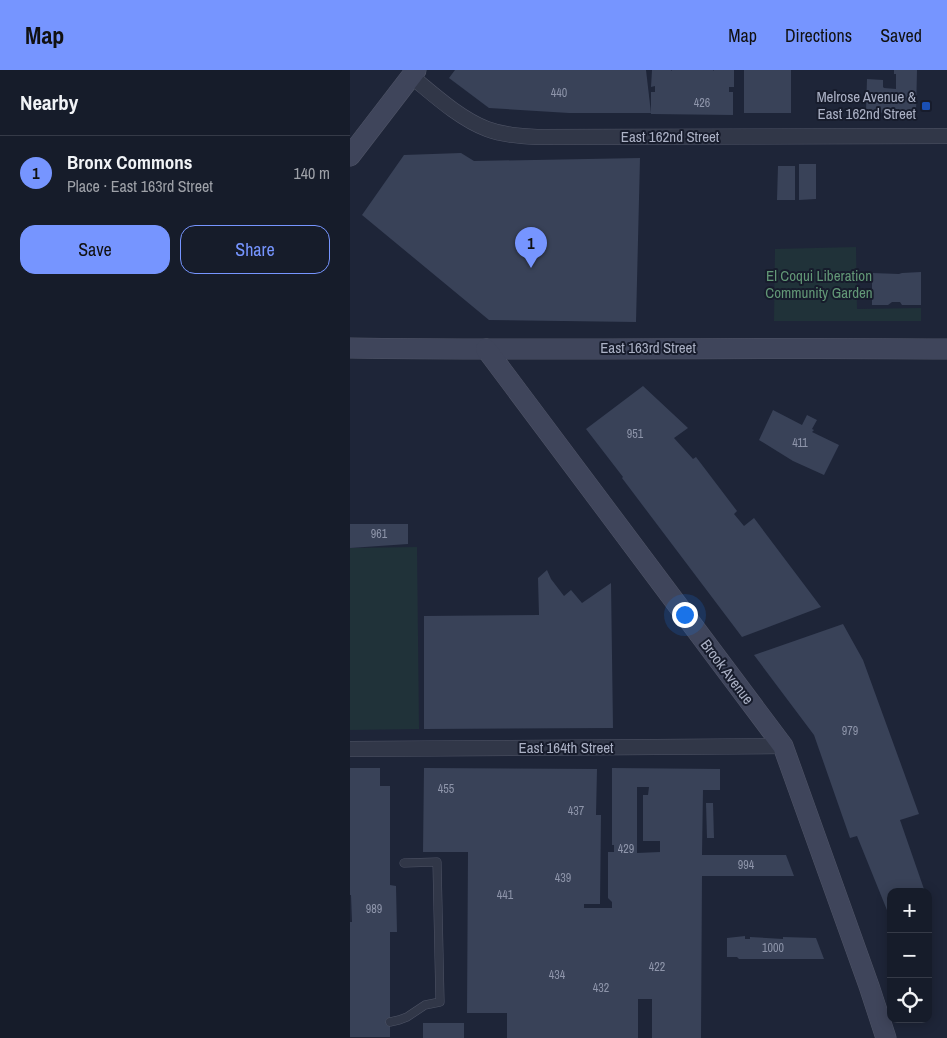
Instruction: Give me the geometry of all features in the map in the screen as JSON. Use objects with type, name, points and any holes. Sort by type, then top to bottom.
[{"type":"main road","points":[[350,156],[414,73]]},
{"type":"main road","name":"East 163rd Street","points":[[350,348],[947,348]]},
{"type":"main road","name":"Brook Avenue","points":[[486,349],[783,746],[866,976],[886,1038]]},
{"type":"street","name":"East 162nd Street","points":[[414,73],[434,96],[477,125],[502,134],[518,136],[947,136]]},
{"type":"street","name":"East 164th Street","points":[[350,749],[783,746]]},
{"type":"lane","points":[[390,1022],[407,1017],[425,1005],[440,1002],[437,862],[404,863]]},
{"type":"green space","name":"El Coqui Liberation Community Garden","points":[[856,247],[857,309],[921,308],[921,321],[774,321],[775,249]]},
{"type":"green space","points":[[417,547],[419,729],[350,730],[350,548]]},
{"type":"building","points":[[455,70],[646,70],[651,113],[569,113],[489,108],[449,78]]},
{"type":"building","points":[[652,70],[734,70],[734,87],[729,87],[729,92],[733,92],[733,115],[651,114],[651,92],[655,92],[655,86],[651,87]]},
{"type":"building","points":[[744,70],[791,70],[791,113],[744,113]]},
{"type":"building","points":[[894,70],[917,70],[916,114],[866,112],[867,79],[883,80],[884,88],[896,89],[896,74],[894,74]]},
{"type":"building","points":[[461,153],[474,161],[640,158],[636,322],[489,320],[362,215],[404,155]]},
{"type":"building","points":[[799,164],[816,164],[816,199],[799,200]]},
{"type":"building","points":[[778,166],[795,166],[795,200],[777,200]]},
{"type":"building","points":[[921,272],[921,305],[902,305],[900,302],[892,302],[888,305],[872,305],[872,273],[899,274]]},
{"type":"building","points":[[643,386],[688,428],[674,438],[693,459],[696,457],[737,511],[734,514],[744,526],[754,518],[821,607],[742,637],[586,429]]},
{"type":"building","points":[[773,410],[802,425],[807,415],[817,420],[812,432],[839,445],[824,475],[793,461],[759,440]]},
{"type":"building","points":[[350,524],[408,524],[408,544],[350,548]]},
{"type":"building","points":[[547,570],[551,579],[564,596],[571,590],[582,603],[611,583],[613,728],[424,729],[424,616],[539,615],[538,578]]},
{"type":"building","points":[[843,624],[863,660],[919,814],[900,820],[924,888],[887,888],[887,910],[857,836],[850,838],[814,735],[754,655]]},
{"type":"building","points":[[350,768],[380,768],[380,786],[390,786],[390,885],[396,886],[397,932],[390,932],[390,1037],[350,1037],[350,922],[352,922],[350,895]]},
{"type":"building","points":[[424,768],[597,769],[596,815],[601,815],[600,904],[584,904],[584,908],[612,908],[612,902],[608,898],[608,852],[614,852],[614,845],[612,845],[612,768],[720,769],[720,790],[703,790],[702,855],[786,855],[794,876],[702,876],[701,1038],[652,1038],[652,999],[638,999],[638,1038],[507,1038],[507,1013],[467,1013],[468,852],[423,852]],"holes":[[[637,787],[649,787],[648,795],[643,795],[643,841],[660,841],[660,852],[637,853]]]},
{"type":"building","points":[[706,803],[713,803],[714,838],[707,838]]},
{"type":"building","points":[[745,936],[745,939],[750,939],[750,937],[816,938],[824,959],[739,959],[737,957],[727,957],[727,938]]},
{"type":"building","points":[[423,1023],[464,1023],[464,1038],[423,1038]]},
{"type":"place","name":"Melrose Avenue & East 162nd Street","points":[[926,106]]},
{"type":"place","name":"Bronx Commons","points":[[531,268]]}]
